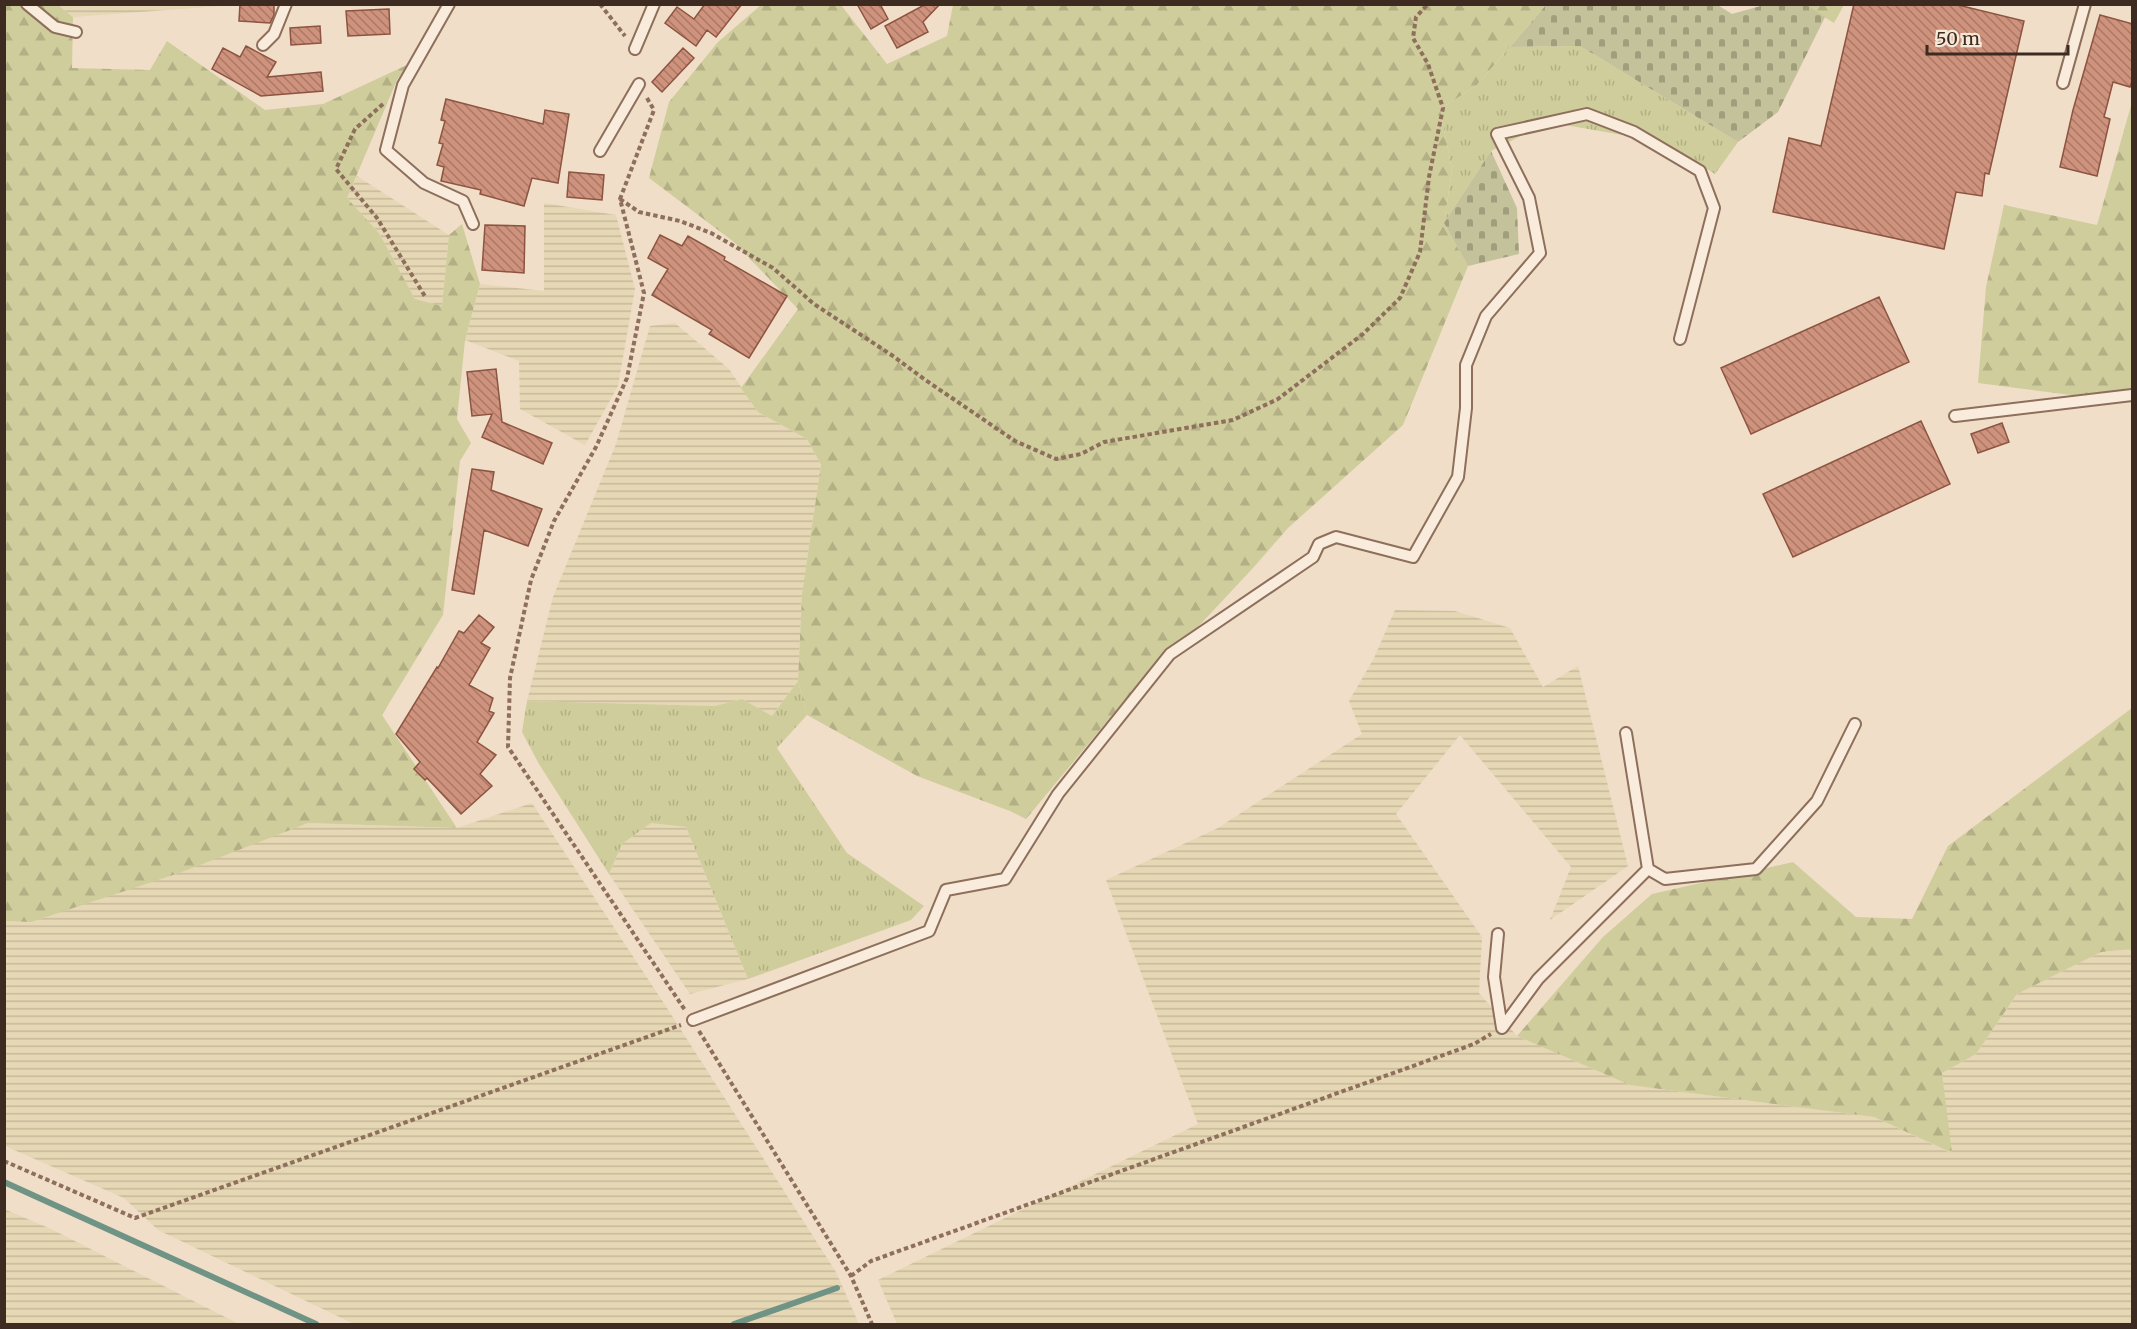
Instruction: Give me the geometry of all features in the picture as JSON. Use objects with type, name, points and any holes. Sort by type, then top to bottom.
[{"type":"lane","points":[[27,4],[55,27],[76,32]]},
{"type":"lane","points":[[263,45],[274,34],[286,4]]},
{"type":"lane","points":[[449,4],[403,85],[386,150],[424,183],[463,201],[473,224]]},
{"type":"lane","points":[[635,49],[654,4]]},
{"type":"lane","points":[[2063,83],[2085,4]]},
{"type":"lane","points":[[600,151],[639,84]]},
{"type":"lane","points":[[693,1020],[929,931],[946,890],[1005,879],[1058,794],[1170,654],[1312,557],[1319,544],[1336,537],[1413,557],[1458,477],[1466,408],[1466,365],[1486,316],[1540,253],[1529,198],[1497,134],[1587,114],[1634,132],[1700,171],[1714,208],[1680,339]]},
{"type":"lane","points":[[1955,416],[2133,395]]},
{"type":"lane","points":[[1648,869],[1665,879],[1756,869],[1817,801],[1856,724]]},
{"type":"lane","points":[[1626,733],[1648,869]]},
{"type":"lane","points":[[1502,1028],[1538,979],[1648,869]]},
{"type":"lane","points":[[1498,934],[1494,977],[1502,1028]]},
{"type":"path","points":[[600,4],[635,49]]},
{"type":"path","points":[[620,199],[639,212],[680,221],[711,234],[773,268],[814,304],[893,356],[924,380],[1015,441],[1056,459],[1081,453],[1104,442],[1233,420],[1278,399],[1363,334],[1401,298],[1420,252],[1429,177],[1443,108],[1428,64],[1413,38],[1416,16],[1428,4]]},
{"type":"path","points":[[639,84],[654,110],[620,199],[644,293],[627,378],[596,447],[554,521],[531,580],[510,678],[508,747],[693,1020],[851,1276],[872,1324]]},
{"type":"path","points":[[403,85],[356,129],[336,169],[377,218],[426,298]]},
{"type":"path","points":[[4,1161],[135,1218],[693,1020]]},
{"type":"path","points":[[851,1276],[871,1261],[1474,1044],[1502,1028]]},
{"type":"shaded area","points":[[58,5],[221,5],[221,6],[73,17]]},
{"type":"shaded area","points":[[357,176],[449,235],[442,306],[415,299],[379,233],[347,198]]},
{"type":"shaded area","points":[[544,203],[616,215],[635,289],[618,386],[585,445],[520,409],[519,361],[465,340],[480,284],[544,291]]},
{"type":"shaded area","points":[[675,323],[729,369],[758,412],[807,439],[821,465],[802,594],[798,681],[772,716],[742,699],[715,706],[527,701],[553,597],[616,444],[650,326]]},
{"type":"shaded area","points":[[1395,610],[1455,611],[1510,628],[1543,687],[1578,666],[1628,866],[1550,920],[1571,867],[1460,735],[1396,814],[1482,937],[1479,993],[1517,1036],[1630,1085],[1874,1117],[1951,1153],[1942,1073],[1976,1054],[2017,994],[2101,952],[2132,949],[2132,1324],[897,1324],[878,1280],[1198,1124],[1106,880],[1218,828],[1362,734],[1349,701],[1374,658]]},
{"type":"shaded area","points":[[532,803],[836,1272],[859,1324],[354,1324],[158,1230],[124,1198],[5,1146],[4,921],[31,922],[308,823],[457,828]]},
{"type":"shaded area","points":[[651,823],[686,827],[748,979],[690,994],[609,874],[622,844]]},
{"type":"shaded area","points":[[4,1209],[51,1229],[239,1324],[5,1324]]},
{"type":"green space","points":[[1716,4],[1732,14],[1764,5],[1805,4],[1825,17],[1778,112],[1738,142],[1580,46],[1510,47],[1546,5]]},
{"type":"green space","points":[[4,5],[58,5],[73,17],[72,68],[150,70],[167,41],[265,110],[323,104],[407,65],[397,80],[347,198],[379,233],[415,299],[442,306],[449,235],[462,224],[480,284],[465,340],[457,419],[471,443],[460,461],[443,615],[382,715],[457,828],[308,823],[179,873],[31,922],[5,921]]},
{"type":"green space","points":[[761,5],[841,5],[887,64],[947,36],[953,5],[1546,5],[1476,86],[1440,109],[1452,170],[1444,223],[1468,266],[1403,425],[1288,528],[1195,630],[1118,708],[1026,819],[917,776],[807,715],[798,681],[802,594],[821,465],[807,439],[758,412],[741,388],[798,309],[734,242],[649,178],[669,102],[718,42]]},
{"type":"green space","points":[[1805,5],[1844,5],[1834,23]]},
{"type":"green space","points":[[1580,46],[1738,142],[1715,174],[1663,142],[1548,122],[1491,151],[1444,223],[1452,170],[1440,109],[1476,86],[1510,47]]},
{"type":"green space","points":[[2132,102],[2132,388],[2087,397],[1978,383],[1986,287],[2004,205],[2097,225]]},
{"type":"green space","points":[[1491,151],[1517,208],[1519,254],[1468,266],[1444,223]]},
{"type":"green space","points":[[798,681],[807,715],[777,748],[847,853],[924,906],[911,920],[748,979],[686,827],[651,823],[622,844],[609,874],[539,764],[522,732],[527,701],[715,706],[742,699],[772,716]]},
{"type":"green space","points":[[2132,708],[2132,949],[2101,952],[2017,994],[1976,1054],[1942,1073],[1952,1153],[1874,1117],[1630,1085],[1517,1036],[1603,937],[1652,894],[1793,862],[1856,917],[1912,919],[1948,846]]},
{"type":"building","points":[[240,4],[274,4],[274,15],[270,23],[239,21]]},
{"type":"building","points":[[705,4],[742,4],[716,37],[707,30],[696,46],[665,23],[677,7],[694,19]]},
{"type":"building","points":[[857,4],[880,4],[888,19],[871,29]]},
{"type":"building","points":[[926,4],[940,4],[923,22],[928,32],[897,48],[885,26]]},
{"type":"building","points":[[1854,4],[1954,4],[2024,21],[1989,174],[1985,173],[1982,196],[1956,192],[1944,249],[1773,212],[1789,138],[1821,146]]},
{"type":"building","points":[[389,9],[390,34],[348,36],[346,11]]},
{"type":"building","points":[[2100,15],[2133,24],[2133,78],[2130,87],[2113,82],[2104,117],[2110,119],[2097,176],[2060,167],[2073,110]]},
{"type":"building","points":[[320,26],[321,43],[291,45],[290,28]]},
{"type":"building","points":[[246,46],[276,62],[267,77],[321,72],[323,91],[261,96],[212,69],[223,48],[240,57]]},
{"type":"building","points":[[683,48],[694,58],[662,92],[652,82]]},
{"type":"building","points":[[446,99],[543,124],[545,110],[569,114],[558,183],[532,178],[524,206],[480,194],[481,190],[441,181],[444,167],[437,165],[443,144],[439,143],[445,121],[441,120]]},
{"type":"building","points":[[569,172],[604,175],[602,200],[567,197]]},
{"type":"building","points":[[485,225],[525,226],[524,273],[482,270]]},
{"type":"building","points":[[660,235],[682,246],[688,236],[725,257],[724,260],[787,296],[749,358],[709,334],[712,330],[652,295],[668,269],[648,258]]},
{"type":"building","points":[[1879,297],[1909,362],[1751,434],[1721,368]]},
{"type":"building","points":[[496,369],[502,422],[552,443],[543,464],[482,437],[492,414],[472,416],[467,372]]},
{"type":"building","points":[[1921,421],[1950,484],[1793,557],[1763,494]]},
{"type":"building","points":[[2002,423],[2009,442],[1978,453],[1971,434]]},
{"type":"building","points":[[472,469],[494,472],[491,490],[542,509],[528,546],[484,530],[474,594],[452,590]]},
{"type":"building","points":[[479,615],[494,627],[481,643],[490,648],[469,685],[493,698],[489,711],[494,713],[477,742],[496,755],[480,774],[492,786],[461,814],[427,778],[425,780],[414,769],[420,762],[396,734],[459,631],[464,633]]},
{"type":"waterway","points":[[4,1182],[316,1324]]},
{"type":"waterway","points":[[734,1324],[837,1288]]}]
